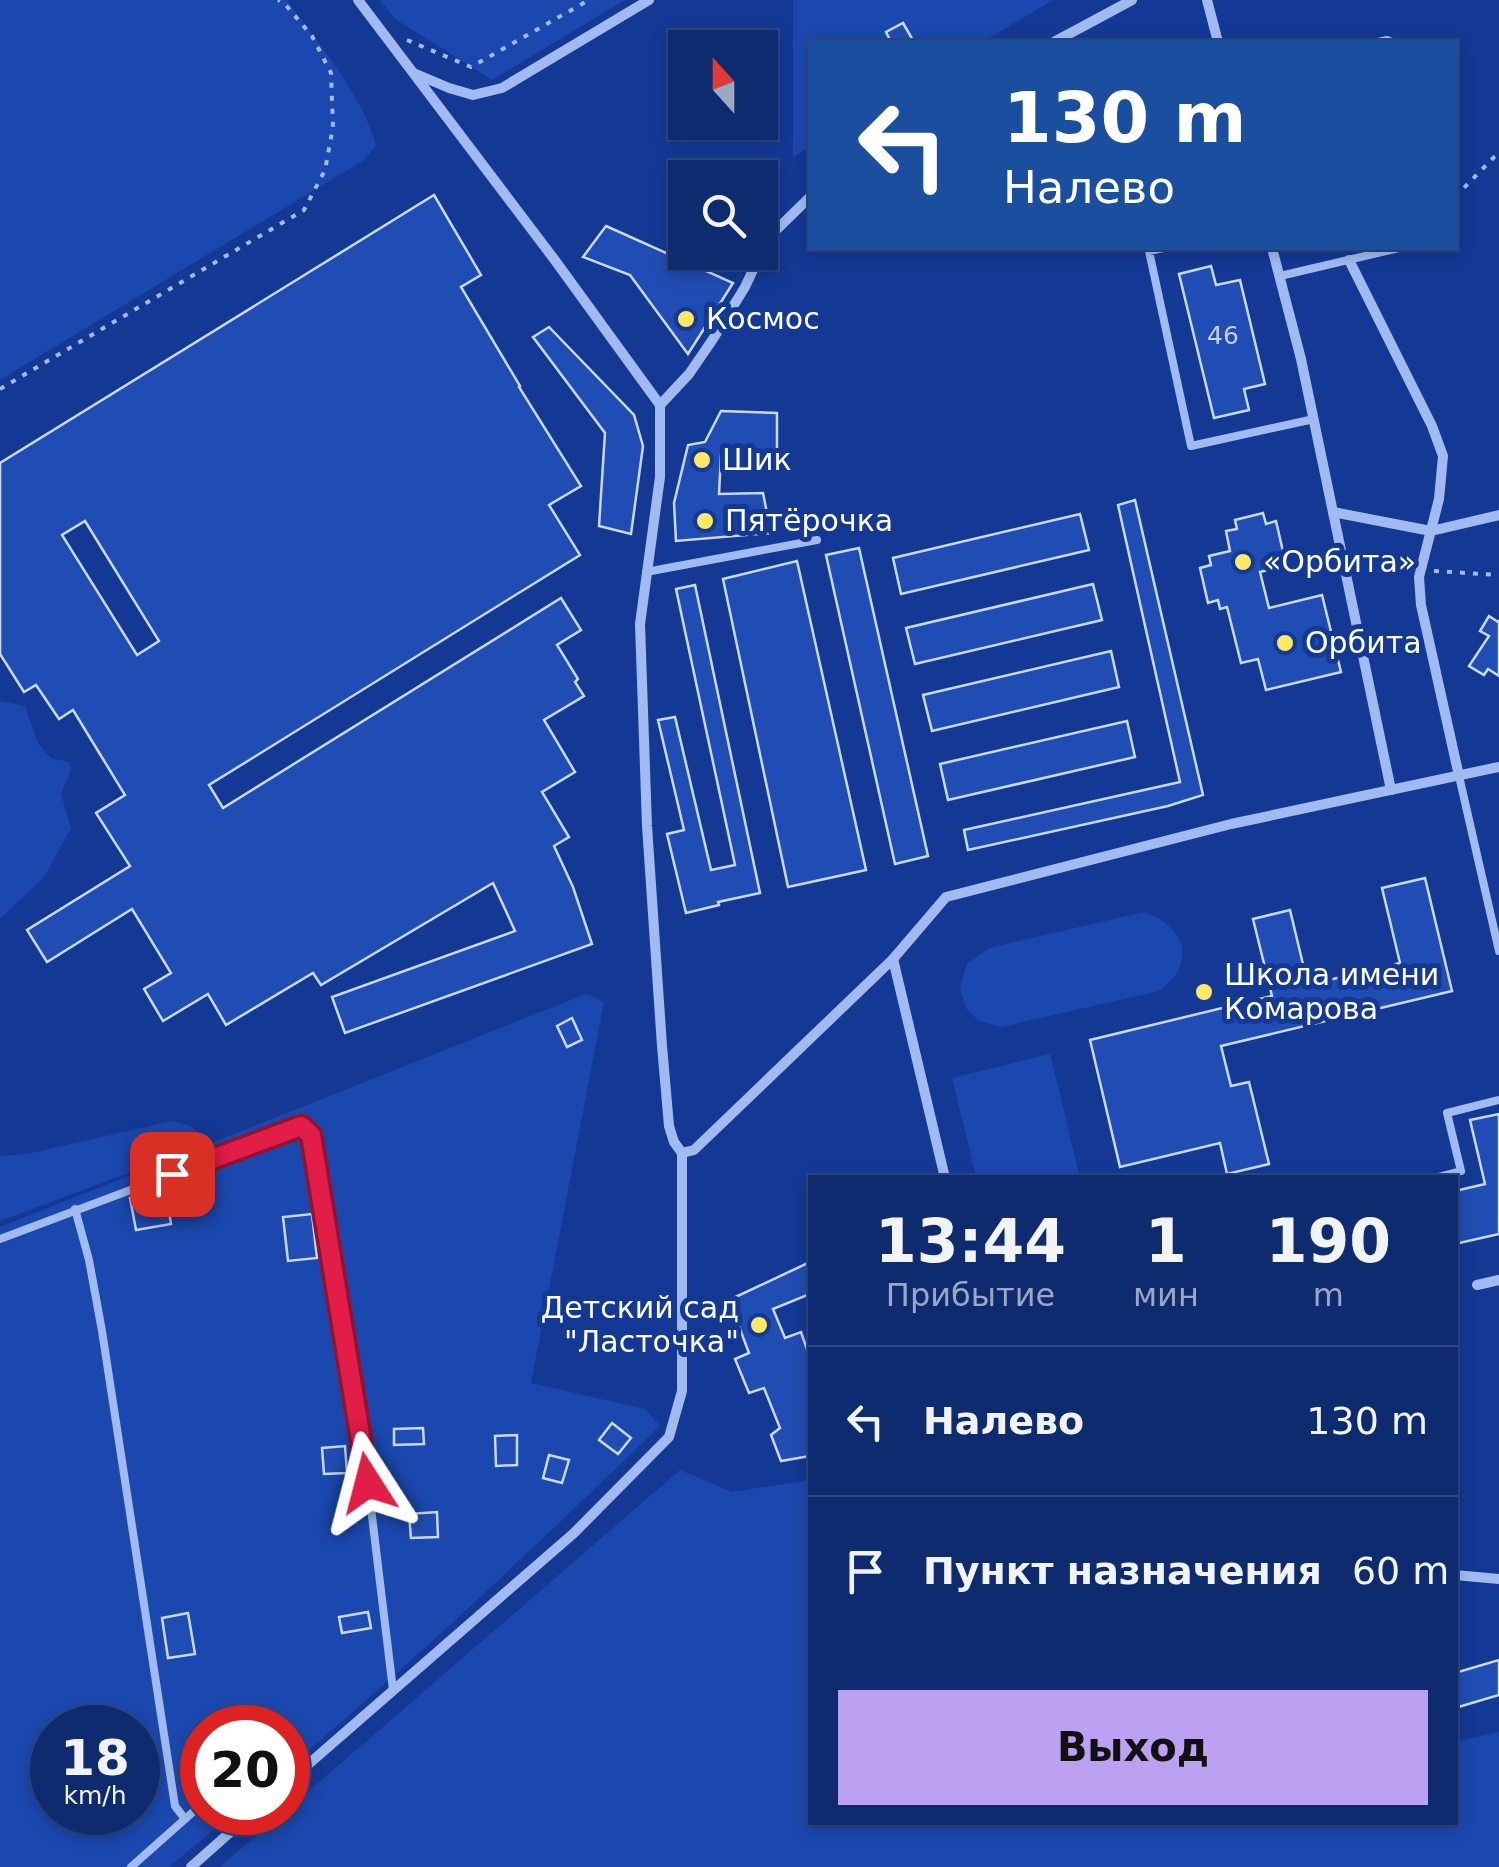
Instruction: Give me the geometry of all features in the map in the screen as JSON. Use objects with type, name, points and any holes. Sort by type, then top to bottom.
[{"type":"street","points":[[310,1763],[574,1532],[670,1437],[682,1391],[682,1153],[669,1126],[647,826],[640,624],[660,477],[660,404],[358,0]]},
{"type":"street","points":[[415,74],[474,95],[502,88],[649,0]]},
{"type":"street","points":[[1058,40],[1132,0]]},
{"type":"street","points":[[1207,0],[1217,40]]},
{"type":"street","points":[[660,404],[689,374],[713,339],[768,238],[808,199]]},
{"type":"street","points":[[1273,250],[1302,358],[1391,790]]},
{"type":"street","points":[[1350,260],[1443,456],[1440,499],[1419,577],[1421,605],[1459,776]]},
{"type":"street","points":[[1334,512],[1431,531],[1499,515]]},
{"type":"street","points":[[682,1153],[694,1150],[894,959],[946,897],[1231,824],[1499,767]]},
{"type":"street","points":[[894,959],[944,1175]]},
{"type":"street","points":[[1477,1285],[1499,1280]]},
{"type":"street","points":[[1458,1574],[1499,1580]]},
{"type":"street","points":[[191,1867],[227,1835]]},
{"type":"lane","points":[[1154,250],[1149,251],[1191,446],[1314,419]]},
{"type":"lane","points":[[1280,276],[1391,250]]},
{"type":"lane","points":[[646,572],[817,540]]},
{"type":"lane","points":[[1459,776],[1499,951]]},
{"type":"lane","points":[[1446,1175],[1461,1171],[1447,1113],[1499,1100]]},
{"type":"lane","points":[[0,1239],[301,1126],[311,1135],[368,1483],[393,1690]]},
{"type":"lane","points":[[75,1210],[102,1331],[174,1806],[180,1813]]},
{"type":"lane","points":[[131,1867],[180,1823]]},
{"type":"path","points":[[0,389],[304,210],[325,170],[333,127],[331,73],[312,36],[278,0]]},
{"type":"path","points":[[380,28],[470,67],[588,0]]},
{"type":"path","points":[[1458,194],[1499,152]]},
{"type":"shaded area","points":[[0,0],[287,0],[350,88],[376,145],[364,160],[0,380]]},
{"type":"shaded area","points":[[380,0],[625,0],[492,80],[395,19]]},
{"type":"shaded area","points":[[793,0],[1053,0],[985,40],[808,40],[808,148],[793,157]]},
{"type":"shaded area","points":[[0,701],[25,706],[38,743],[51,758],[69,762],[71,770],[61,794],[71,828],[44,877],[0,919]]},
{"type":"shaded area","points":[[1144,912],[1163,921],[1181,943],[1181,963],[1176,974],[1159,991],[1001,1027],[979,1021],[966,1008],[960,987],[967,964],[989,948]]},
{"type":"shaded area","points":[[586,994],[604,1002],[531,1383],[645,1409],[660,1426],[477,1600],[310,1749],[310,1705],[180,1705],[180,1835],[208,1835],[169,1867],[0,1867],[0,1227]]},
{"type":"shaded area","points":[[1050,1054],[1080,1175],[976,1175],[952,1078]]},
{"type":"shaded area","points":[[172,1121],[191,1126],[200,1136],[193,1149],[0,1221],[0,1156],[27,1154]]},
{"type":"shaded area","points":[[680,1470],[732,1492],[808,1480],[808,1825],[1458,1825],[1458,1741],[1499,1732],[1499,1867],[219,1867],[258,1835],[310,1835],[310,1790]]},
{"type":"building","points":[[903,23],[913,40],[890,40],[886,32]]},
{"type":"building","points":[[434,195],[481,275],[461,287],[581,486],[549,505],[580,555],[209,785],[223,808],[561,598],[581,630],[557,645],[584,696],[544,720],[575,772],[542,792],[569,837],[554,846],[592,944],[345,1033],[332,997],[515,931],[493,883],[321,985],[313,973],[226,1025],[208,994],[163,1021],[144,989],[171,973],[132,909],[47,962],[27,930],[130,866],[96,813],[125,795],[73,710],[59,719],[36,685],[24,692],[0,654],[0,463]],"holes":[[[85,521],[159,641],[137,655],[62,535]]]},
{"type":"building","name":"Космос","points":[[606,226],[668,254],[668,270],[704,270],[733,283],[688,354],[630,275],[583,257]]},
{"type":"building","points":[[1211,266],[1216,285],[1240,280],[1265,384],[1244,389],[1249,410],[1214,418],[1179,274]]},
{"type":"building","points":[[549,327],[634,415],[643,446],[631,534],[599,526],[605,433],[533,337]]},
{"type":"building","points":[[721,411],[777,413],[777,454],[721,455],[719,494],[763,493],[771,533],[676,541],[674,503],[688,445],[705,442]]},
{"type":"building","points":[[1135,500],[1203,795],[968,850],[964,830],[1180,782],[1118,505]]},
{"type":"building","points":[[1263,513],[1266,524],[1276,521],[1284,556],[1274,559],[1276,568],[1260,572],[1269,608],[1322,595],[1341,672],[1266,690],[1258,659],[1241,663],[1227,607],[1220,609],[1218,600],[1208,603],[1200,568],[1211,565],[1209,556],[1230,551],[1226,531],[1237,529],[1235,520]]},
{"type":"building","points":[[1080,514],[1089,550],[901,594],[893,558]]},
{"type":"building","points":[[859,548],[928,856],[895,864],[826,555]]},
{"type":"building","points":[[797,561],[866,870],[788,887],[723,579]]},
{"type":"building","points":[[1093,584],[1102,620],[915,664],[906,628]]},
{"type":"building","points":[[695,585],[760,893],[686,913],[667,834],[684,830],[658,720],[675,717],[711,870],[735,865],[676,589]]},
{"type":"building","points":[[1489,616],[1499,620],[1499,676],[1488,669],[1484,675],[1469,666],[1489,636],[1480,631]]},
{"type":"building","points":[[1111,651],[1119,687],[932,731],[923,695]]},
{"type":"building","points":[[1127,721],[1135,757],[948,800],[940,764]]},
{"type":"building","points":[[1425,878],[1452,991],[1221,1046],[1231,1086],[1249,1082],[1269,1164],[1227,1174],[1220,1143],[1120,1167],[1090,1040],[1272,996],[1253,919],[1290,910],[1308,985],[1400,963],[1382,888]]},
{"type":"building","points":[[572,1018],[582,1040],[567,1047],[557,1026]]},
{"type":"building","points":[[1499,1114],[1499,1234],[1458,1243],[1458,1190],[1485,1184],[1470,1120]]},
{"type":"building","points":[[166,1193],[171,1224],[136,1230],[130,1198]]},
{"type":"building","points":[[312,1214],[317,1258],[288,1261],[283,1217]]},
{"type":"building","points":[[808,1263],[808,1295],[773,1309],[785,1338],[801,1332],[808,1352],[808,1456],[781,1461],[771,1435],[780,1428],[764,1388],[749,1393],[735,1359],[749,1353],[729,1300]]},
{"type":"building","points":[[612,1423],[631,1438],[618,1454],[599,1440]]},
{"type":"building","points":[[423,1428],[424,1444],[394,1445],[394,1429]]},
{"type":"building","points":[[517,1435],[517,1465],[496,1466],[495,1436]]},
{"type":"building","points":[[345,1446],[347,1473],[324,1474],[322,1448]]},
{"type":"building","points":[[549,1455],[569,1460],[562,1483],[543,1478]]},
{"type":"building","points":[[437,1512],[438,1537],[411,1538],[409,1514]]},
{"type":"building","points":[[368,1612],[371,1628],[342,1633],[339,1617]]},
{"type":"building","points":[[188,1613],[195,1654],[168,1658],[162,1618]]},
{"type":"building","points":[[1499,1660],[1499,1695],[1458,1707],[1458,1672]]},
{"type":"place","name":"Космос","points":[[686,319]]},
{"type":"place","name":"Шик","points":[[702,460]]},
{"type":"place","name":"Пятёрочка","points":[[705,521]]},
{"type":"place","name":"«Орбита»","points":[[1243,562]]},
{"type":"place","name":"Орбита","points":[[1285,643]]},
{"type":"place","name":"Школа имени Комарова","points":[[1204,992]]},
{"type":"place","name":"Детский сад \"Ласточка\"","points":[[759,1325]]},
{"type":"route","points":[[172,1174],[301,1126],[311,1135],[368,1483]]}]
